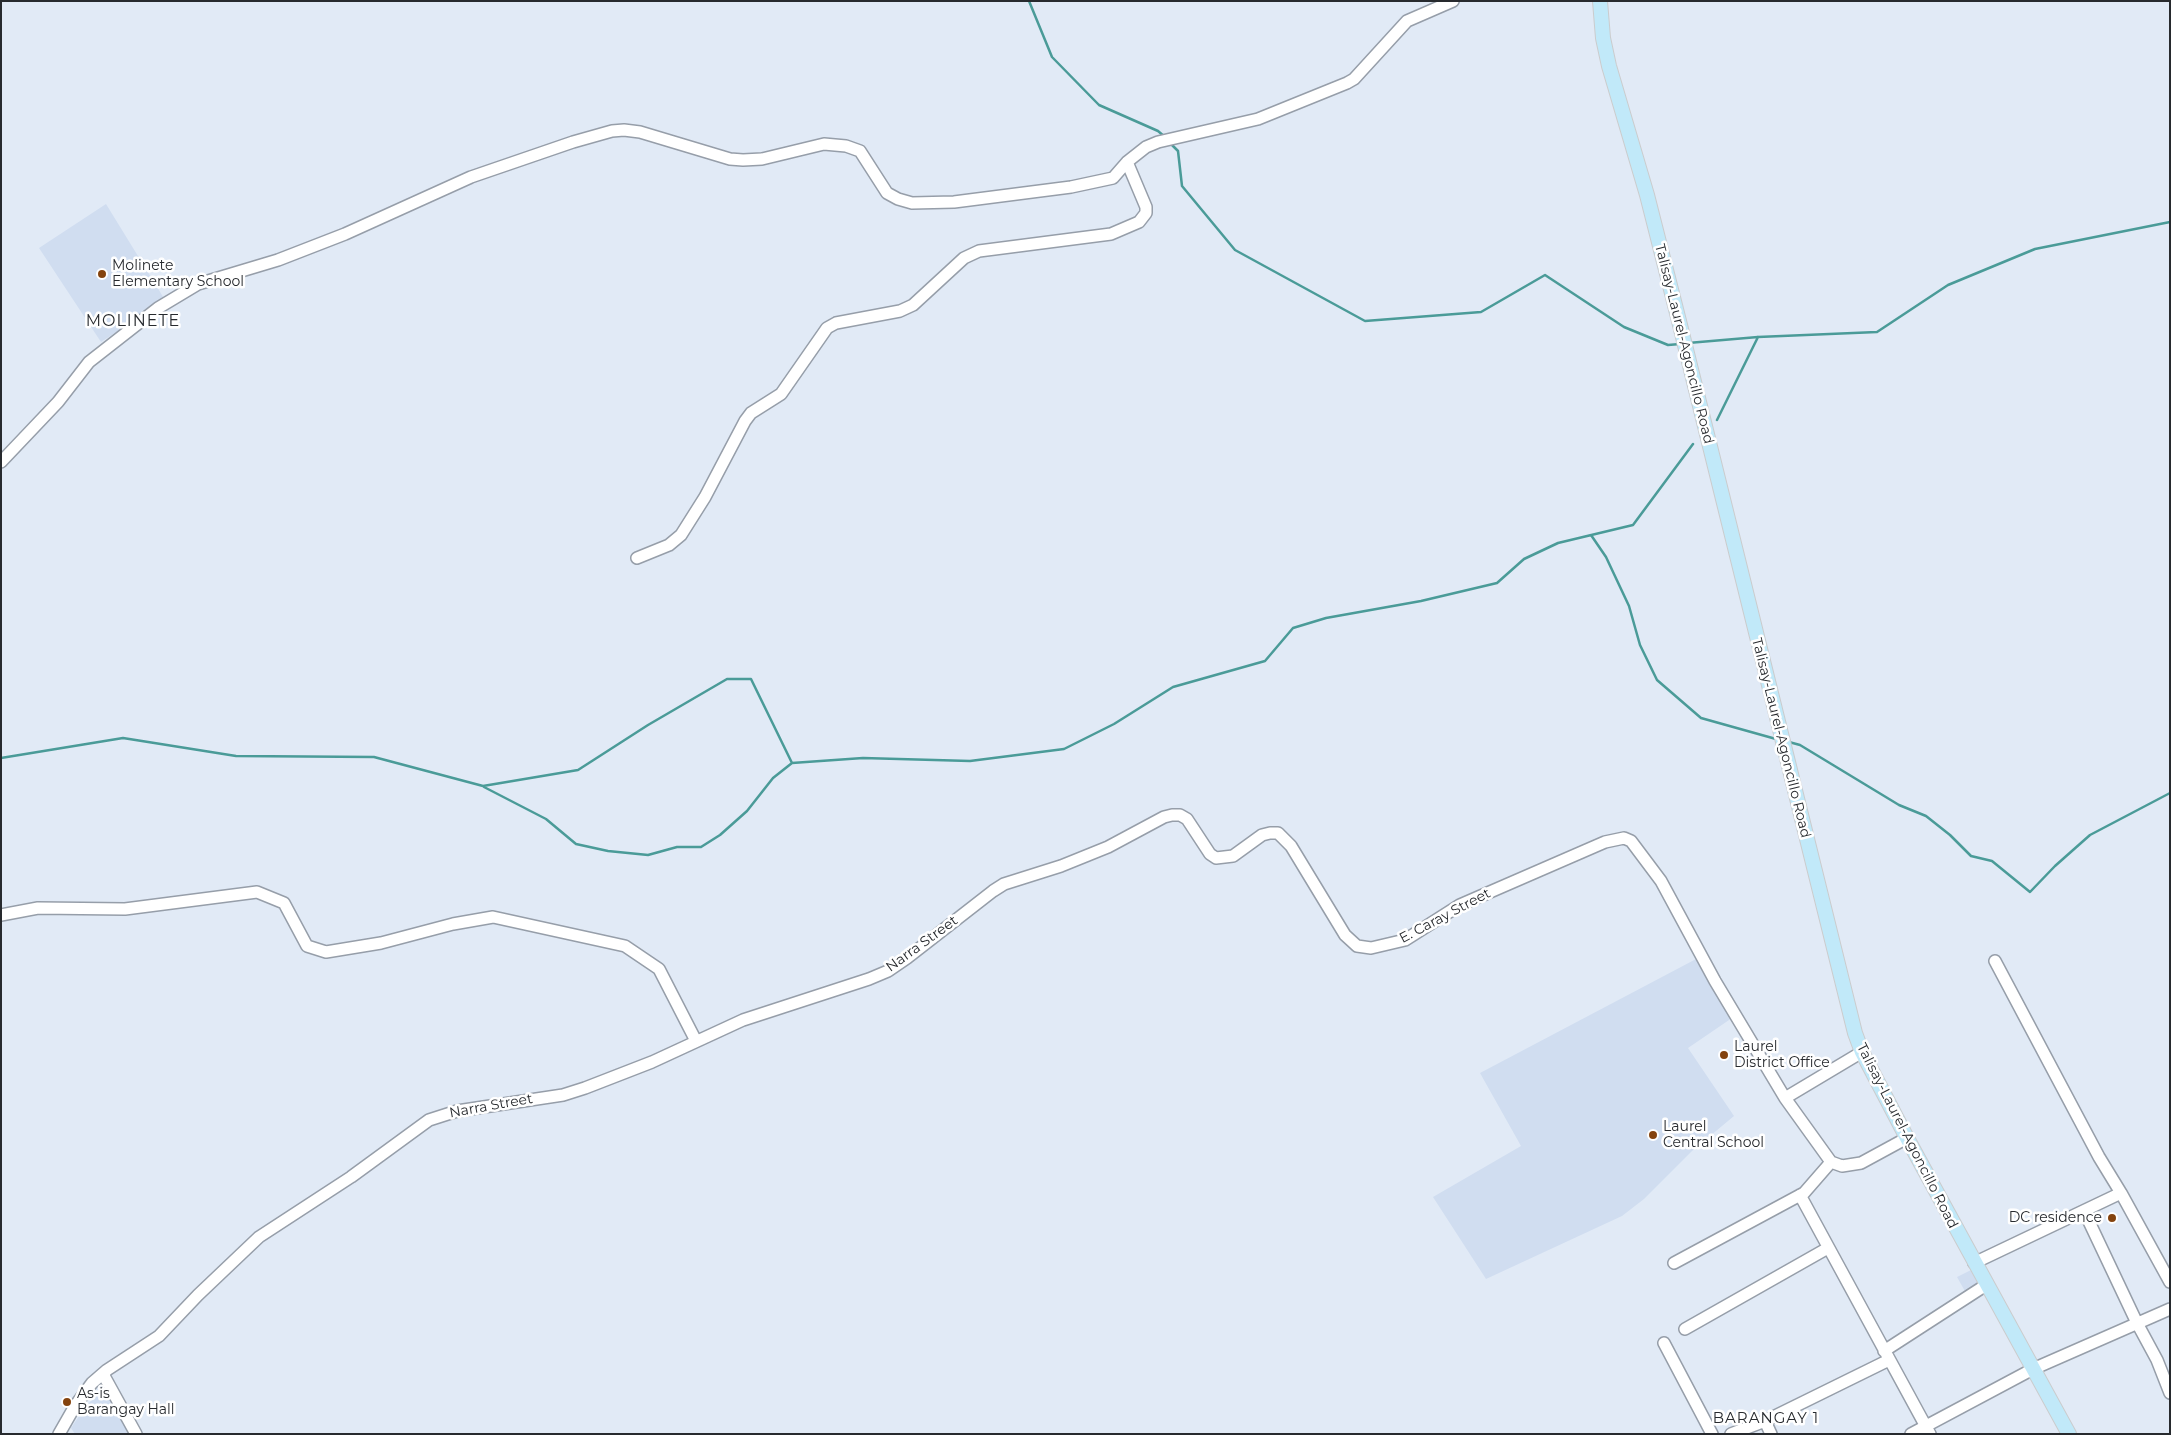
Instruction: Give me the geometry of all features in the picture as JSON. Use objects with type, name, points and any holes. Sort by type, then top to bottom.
[{"type":"main road","name":"Talisay-Laurel-Agoncillo Road","points":[[1600,1],[1603,38],[1609,66],[1647,194],[1688,354],[1852,1024],[1862,1052],[1907,1138],[2069,1434]]},
{"type":"street","points":[[1,462],[58,402],[89,362],[158,308],[198,284],[278,260],[345,234],[471,177],[612,131],[640,132],[730,159],[743,160],[762,158],[824,144],[846,146],[860,152],[887,193],[912,203],[954,202],[1071,187],[1113,178],[1127,162],[1146,147],[1158,142],[1258,119],[1348,83],[1354,79],[1407,21],[1453,1]]},
{"type":"street","points":[[637,558],[670,545],[681,535],[706,497],[745,421],[752,413],[781,394],[827,328],[836,323],[900,311],[913,305],[964,258],[979,251],[1111,234],[1139,222],[1146,213],[1146,207],[1127,162]]},
{"type":"street","name":"E. Caray Street","points":[[993,890],[1018,878],[1061,866],[1108,847],[1164,816],[1180,814],[1187,819],[1210,854],[1216,858],[1233,856],[1262,835],[1278,833],[1291,846],[1345,935],[1357,946],[1371,948],[1405,940],[1460,905],[1605,842],[1624,838],[1631,841],[1638,848],[1661,882],[1715,982],[1785,1098]]},
{"type":"street","name":"Narra Street","points":[[59,1434],[75,1406],[92,1383],[159,1336],[198,1294],[259,1237],[351,1177],[429,1120],[457,1111],[563,1094],[585,1088],[652,1062],[743,1020],[869,979],[888,971],[908,958],[993,890]]},
{"type":"street","points":[[1,915],[38,908],[125,909],[257,892],[284,903],[307,946],[326,952],[381,943],[453,924],[493,917],[625,946],[659,969],[696,1041]]},
{"type":"street","points":[[1995,961],[2099,1157],[2122,1193],[2170,1282]]},
{"type":"street","points":[[1862,1052],[1785,1098],[1831,1162],[1842,1166],[1861,1164],[1907,1138]]},
{"type":"street","points":[[1674,1263],[1800,1195],[1820,1177],[1831,1162]]},
{"type":"street","points":[[1974,1263],[2122,1193]]},
{"type":"street","points":[[1800,1195],[1928,1430]]},
{"type":"street","points":[[2084,1211],[2137,1323],[2157,1360],[2170,1393]]},
{"type":"street","points":[[1685,1329],[1828,1248]]},
{"type":"street","points":[[1731,1434],[1765,1421],[1886,1356],[1986,1285]]},
{"type":"street","points":[[1911,1434],[1928,1430],[2033,1369],[2170,1309]]},
{"type":"street","points":[[1664,1342],[1712,1434]]},
{"type":"street","points":[[103,1374],[136,1434]]},
{"type":"street","points":[[1765,1421],[1771,1434]]},
{"type":"shaded area","name":"Molinete Elementary School","points":[[106,204],[165,300],[101,342],[39,248]]},
{"type":"shaded area","points":[[1698,958],[1732,1018],[1688,1048],[1734,1116],[1692,1151],[1644,1199],[1622,1216],[1486,1279],[1433,1197],[1521,1146],[1480,1073]]},
{"type":"shaded area","points":[[1971,1270],[1980,1285],[1966,1293],[1957,1277]]},
{"type":"shaded area","points":[[108,1384],[135,1434],[75,1434],[71,1428],[85,1407]]},
{"type":"waterway","points":[[1029,1],[1052,57],[1099,105],[1158,131],[1165,137]]},
{"type":"waterway","points":[[1170,143],[1178,151],[1182,186],[1235,250],[1365,321],[1481,312],[1545,275],[1624,327],[1668,345],[1680,344]]},
{"type":"waterway","points":[[1688,343],[1758,337],[1877,332],[1948,285],[2035,249],[2170,222]]},
{"type":"waterway","points":[[1717,420],[1758,337]]},
{"type":"waterway","points":[[1,758],[123,738],[236,756],[374,757],[483,786],[578,770],[648,725],[727,679],[751,679],[792,763],[863,758],[970,761],[1064,749],[1114,724],[1173,687],[1265,661],[1293,628],[1326,618],[1421,601],[1497,583],[1524,559],[1558,543],[1633,525],[1693,444]]},
{"type":"waterway","points":[[1591,535],[1606,557],[1629,606],[1640,645],[1657,680],[1701,718],[1776,739]]},
{"type":"waterway","points":[[1789,742],[1800,745],[1899,805],[1926,816],[1950,835],[1971,856],[1992,861],[2030,892],[2055,866],[2090,835],[2170,793]]},
{"type":"waterway","points":[[484,787],[546,819],[576,844],[608,851],[648,855],[677,847],[701,847],[720,835],[747,811],[773,778],[792,763]]},
{"type":"place","name":"Molinete Elementary School","points":[[102,274]]},
{"type":"place","name":"Laurel District Office","points":[[1724,1055]]},
{"type":"place","name":"Laurel Central School","points":[[1653,1135]]},
{"type":"place","name":"DC residence","points":[[2112,1218]]},
{"type":"place","name":"As-is Barangay Hall","points":[[67,1402]]},
{"type":"district","name":"MOLINETE","points":[[133,321]]},
{"type":"district","name":"BARANGAY 1","points":[[1766,1419]]}]
